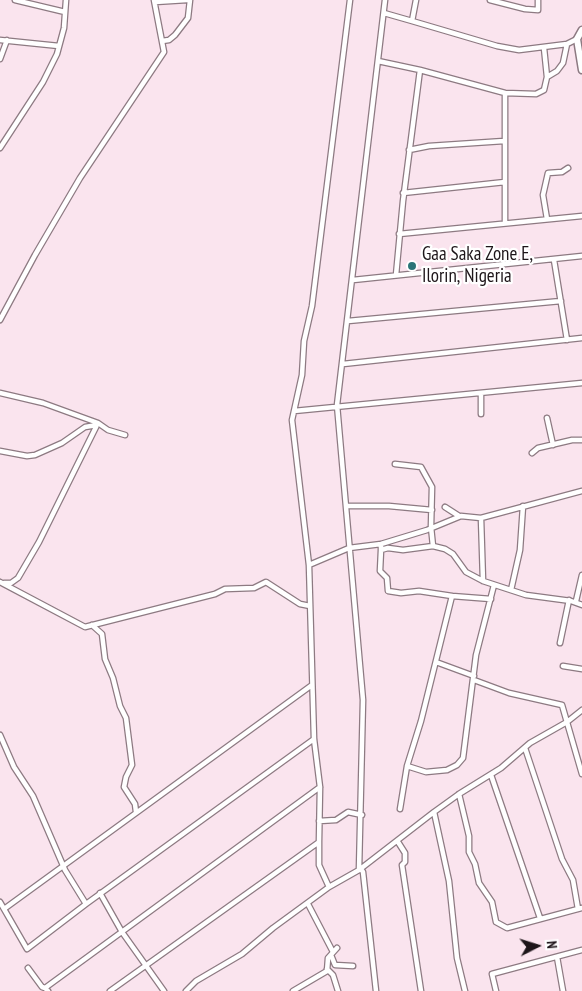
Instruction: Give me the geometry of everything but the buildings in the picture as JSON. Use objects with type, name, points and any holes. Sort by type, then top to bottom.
[{"type":"street","points":[[15,0],[65,12]]},
{"type":"street","points":[[0,148],[47,74],[59,46],[66,0]]},
{"type":"street","points":[[0,320],[80,178],[164,52],[154,1],[189,0],[188,18],[175,35],[169,40],[162,41]]},
{"type":"street","points":[[329,888],[319,865],[320,787],[314,739],[309,565],[292,420],[302,374],[304,341],[312,306],[350,0]]},
{"type":"street","points":[[376,991],[363,872],[360,869],[363,700],[337,405],[385,0]]},
{"type":"street","points":[[412,21],[416,0]]},
{"type":"street","points":[[490,0],[525,9],[538,10],[538,0]]},
{"type":"street","points":[[384,13],[497,46],[519,50],[567,44],[577,39],[582,30]]},
{"type":"street","points":[[577,39],[582,70]]},
{"type":"street","points":[[0,40],[59,46]]},
{"type":"street","points":[[0,58],[7,40]]},
{"type":"street","points":[[547,77],[557,71],[563,63],[567,44]]},
{"type":"street","points":[[378,61],[420,70],[505,93],[536,94],[544,90],[547,77],[544,48]]},
{"type":"street","points":[[396,275],[403,194],[420,70]]},
{"type":"street","points":[[505,93],[505,223]]},
{"type":"street","points":[[409,150],[430,146],[504,141]]},
{"type":"street","points":[[547,219],[543,195],[548,174],[562,172],[568,168]]},
{"type":"street","points":[[403,194],[505,182]]},
{"type":"street","points":[[399,234],[582,216]]},
{"type":"street","points":[[353,280],[582,256]]},
{"type":"street","points":[[554,260],[567,340]]},
{"type":"street","points":[[348,321],[561,302]]},
{"type":"street","points":[[342,364],[582,338]]},
{"type":"street","points":[[294,411],[337,405],[481,394],[582,383]]},
{"type":"street","points":[[0,393],[43,403],[98,424],[108,430],[125,435]]},
{"type":"street","points":[[481,394],[481,414]]},
{"type":"street","points":[[547,418],[553,445]]},
{"type":"street","points":[[0,451],[27,456],[35,455],[62,443],[85,427],[98,424]]},
{"type":"street","points":[[1,582],[11,583],[18,578],[39,542],[98,424]]},
{"type":"street","points":[[532,453],[538,448],[582,440]]},
{"type":"street","points":[[395,464],[417,466],[422,469],[433,489],[431,527],[433,546]]},
{"type":"street","points":[[445,507],[457,516],[481,518],[582,491]]},
{"type":"street","points":[[346,506],[389,506],[432,510]]},
{"type":"street","points":[[511,590],[520,550],[523,506]]},
{"type":"street","points":[[309,565],[350,548],[381,544],[461,516]]},
{"type":"street","points":[[481,518],[483,581]]},
{"type":"street","points":[[381,544],[380,571],[387,578],[388,592],[401,593],[419,590],[452,596],[491,599]]},
{"type":"street","points":[[381,550],[388,548],[403,550],[433,546],[450,552],[466,572],[483,581],[540,598],[569,600],[582,604]]},
{"type":"street","points":[[576,601],[582,575]]},
{"type":"street","points":[[1,582],[73,619],[81,626],[92,625],[215,594],[225,588],[254,588],[266,582],[300,604],[310,606]]},
{"type":"street","points":[[407,766],[426,772],[447,770],[461,760],[476,656],[494,585]]},
{"type":"street","points":[[400,808],[407,766],[452,596]]},
{"type":"street","points":[[560,643],[569,600]]},
{"type":"street","points":[[92,625],[102,634],[105,660],[113,678],[120,706],[126,718],[132,766],[126,777],[124,787],[135,804],[136,812]]},
{"type":"street","points":[[436,662],[509,693],[562,705],[582,774]]},
{"type":"street","points":[[563,666],[582,669]]},
{"type":"street","points":[[4,909],[312,684]]},
{"type":"street","points":[[186,991],[193,984],[242,954],[272,928],[398,842],[459,794],[491,775],[525,748],[567,722],[582,710]]},
{"type":"street","points":[[0,735],[14,766],[33,796],[63,866],[86,904]]},
{"type":"street","points":[[0,902],[27,949],[100,893],[314,739]]},
{"type":"street","points":[[459,794],[469,836],[469,852],[475,864],[479,883],[492,902],[496,922],[507,928],[580,908],[573,880],[559,850],[525,748]]},
{"type":"street","points":[[491,775],[540,918]]},
{"type":"street","points":[[28,968],[42,987],[47,989],[320,787]]},
{"type":"street","points":[[319,821],[336,820],[348,812],[362,815]]},
{"type":"street","points":[[434,812],[449,881],[457,958],[465,991]]},
{"type":"street","points":[[110,991],[319,842]]},
{"type":"street","points":[[398,842],[405,853],[405,862],[402,865],[421,991]]},
{"type":"street","points":[[100,893],[122,932],[164,991]]},
{"type":"street","points":[[308,904],[332,953],[335,965],[331,973]]},
{"type":"street","points":[[293,991],[318,978],[327,969],[328,958],[337,948]]},
{"type":"street","points":[[496,991],[492,974],[582,950]]},
{"type":"street","points":[[557,957],[563,991]]},
{"type":"street","points":[[335,965],[353,966]]},
{"type":"street","points":[[327,969],[331,973],[338,991]]},
{"type":"place","name":"Gaa Saka Zone E, Ilorin, Nigeria","points":[[412,266]]}]
